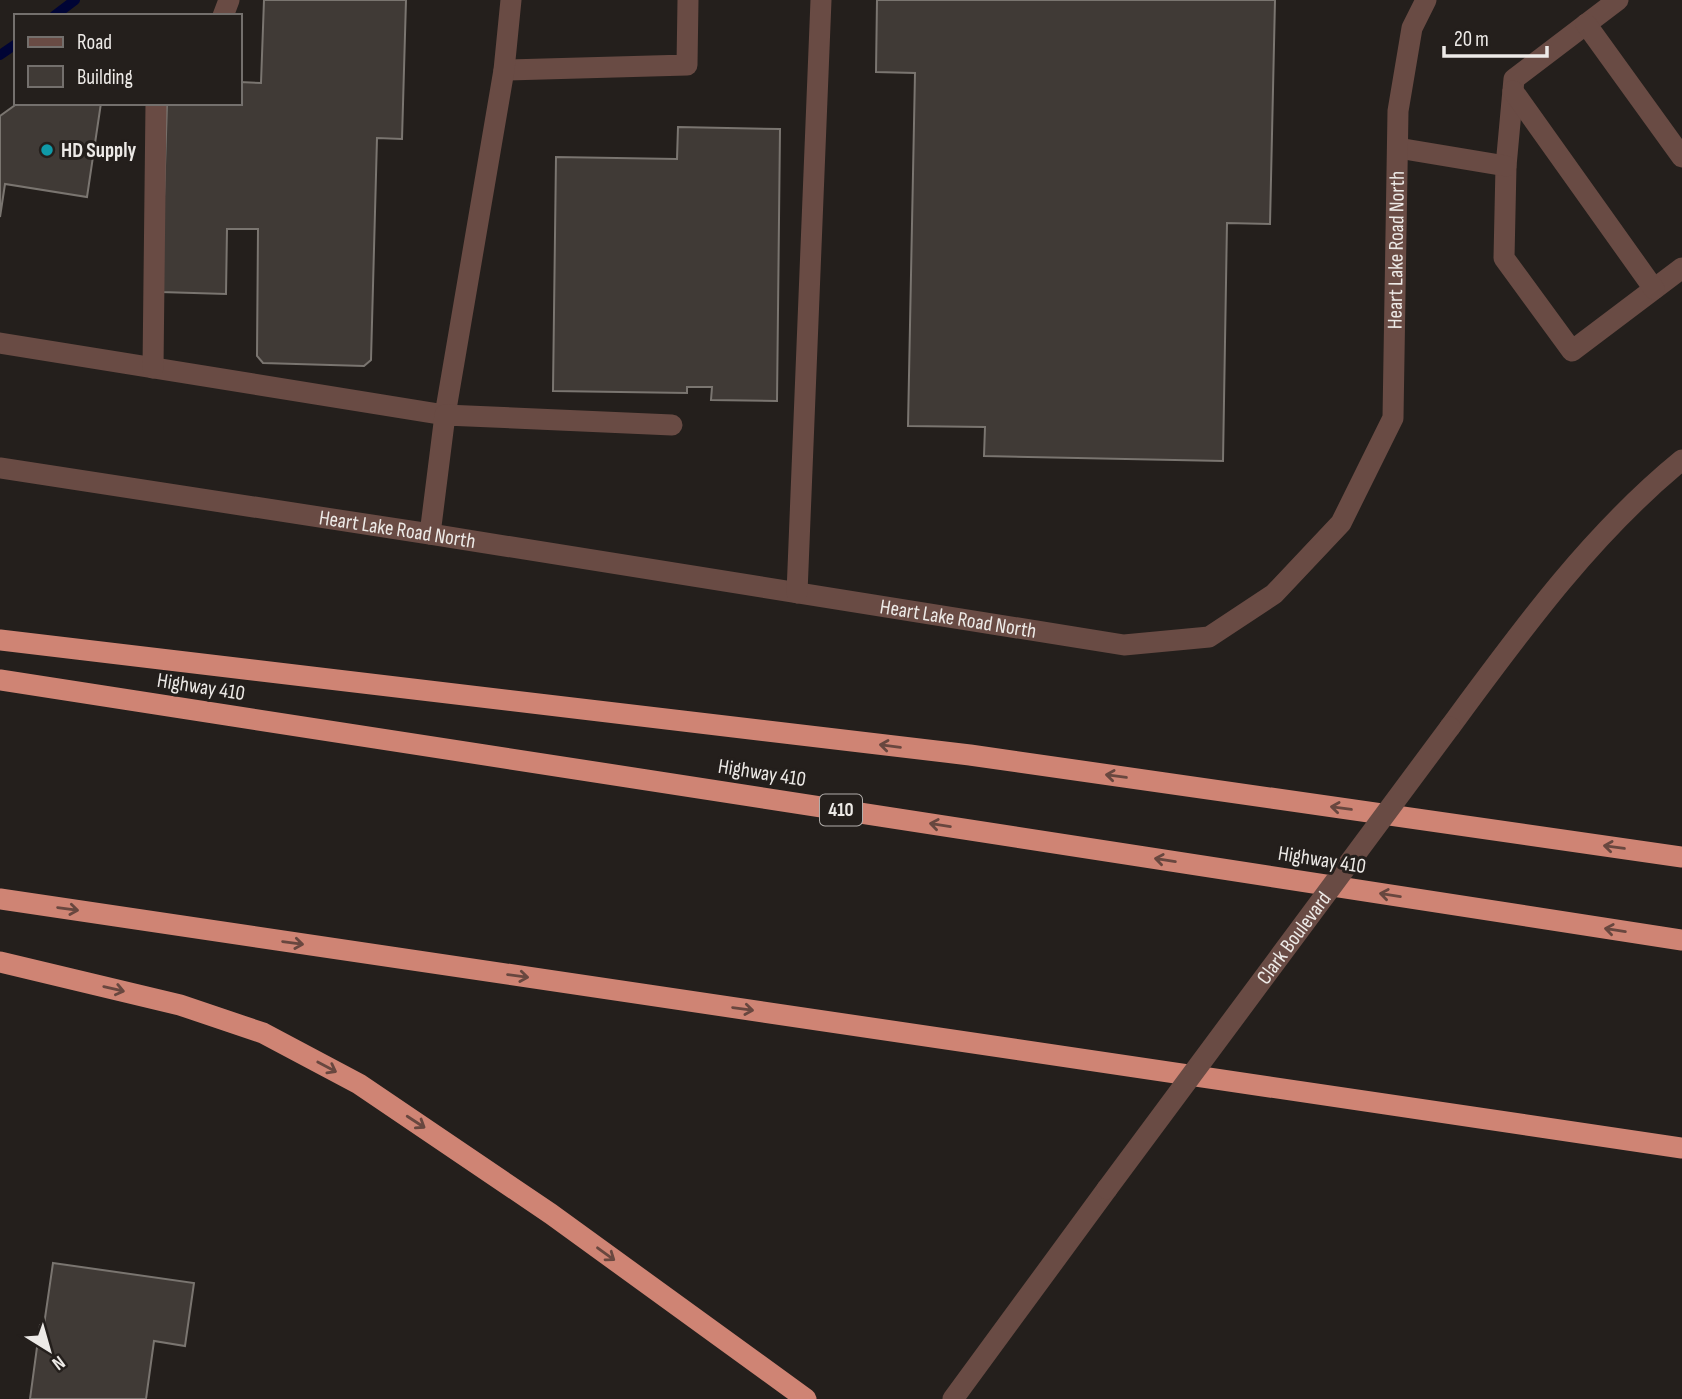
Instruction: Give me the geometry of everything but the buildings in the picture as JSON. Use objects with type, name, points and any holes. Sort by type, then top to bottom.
[{"type":"highway","points":[[0,640],[971,755],[1682,857]]},
{"type":"highway","name":"Highway 410","points":[[0,680],[1682,940]]},
{"type":"highway","points":[[0,899],[1682,1148]]},
{"type":"highway","points":[[0,962],[180,1005],[263,1032],[359,1084],[551,1214],[806,1399]]},
{"type":"street","points":[[430,534],[445,415],[504,70],[511,0]]},
{"type":"street","points":[[504,70],[687,65],[688,0]]},
{"type":"street","points":[[797,593],[821,0]]},
{"type":"street","name":"Heart Lake Road North","points":[[0,468],[1124,645],[1209,637],[1274,594],[1341,523],[1393,418],[1398,111],[1412,27],[1426,0]]},
{"type":"street","points":[[1618,0],[1514,79],[1506,166],[1504,258],[1572,351],[1682,268]]},
{"type":"street","points":[[1586,24],[1682,157]]},
{"type":"street","points":[[1513,91],[1654,289]]},
{"type":"street","points":[[153,368],[156,105]]},
{"type":"street","points":[[1398,148],[1506,166]]},
{"type":"street","points":[[0,343],[445,415],[672,425]]},
{"type":"street","name":"Clark Boulevard","points":[[953,1399],[1512,643],[1584,553],[1682,460]]},
{"type":"waterway","points":[[57,14],[75,0]]},
{"type":"waterway","points":[[0,55],[14,45]]},
{"type":"place","name":"HD Supply","points":[[47,150]]}]
